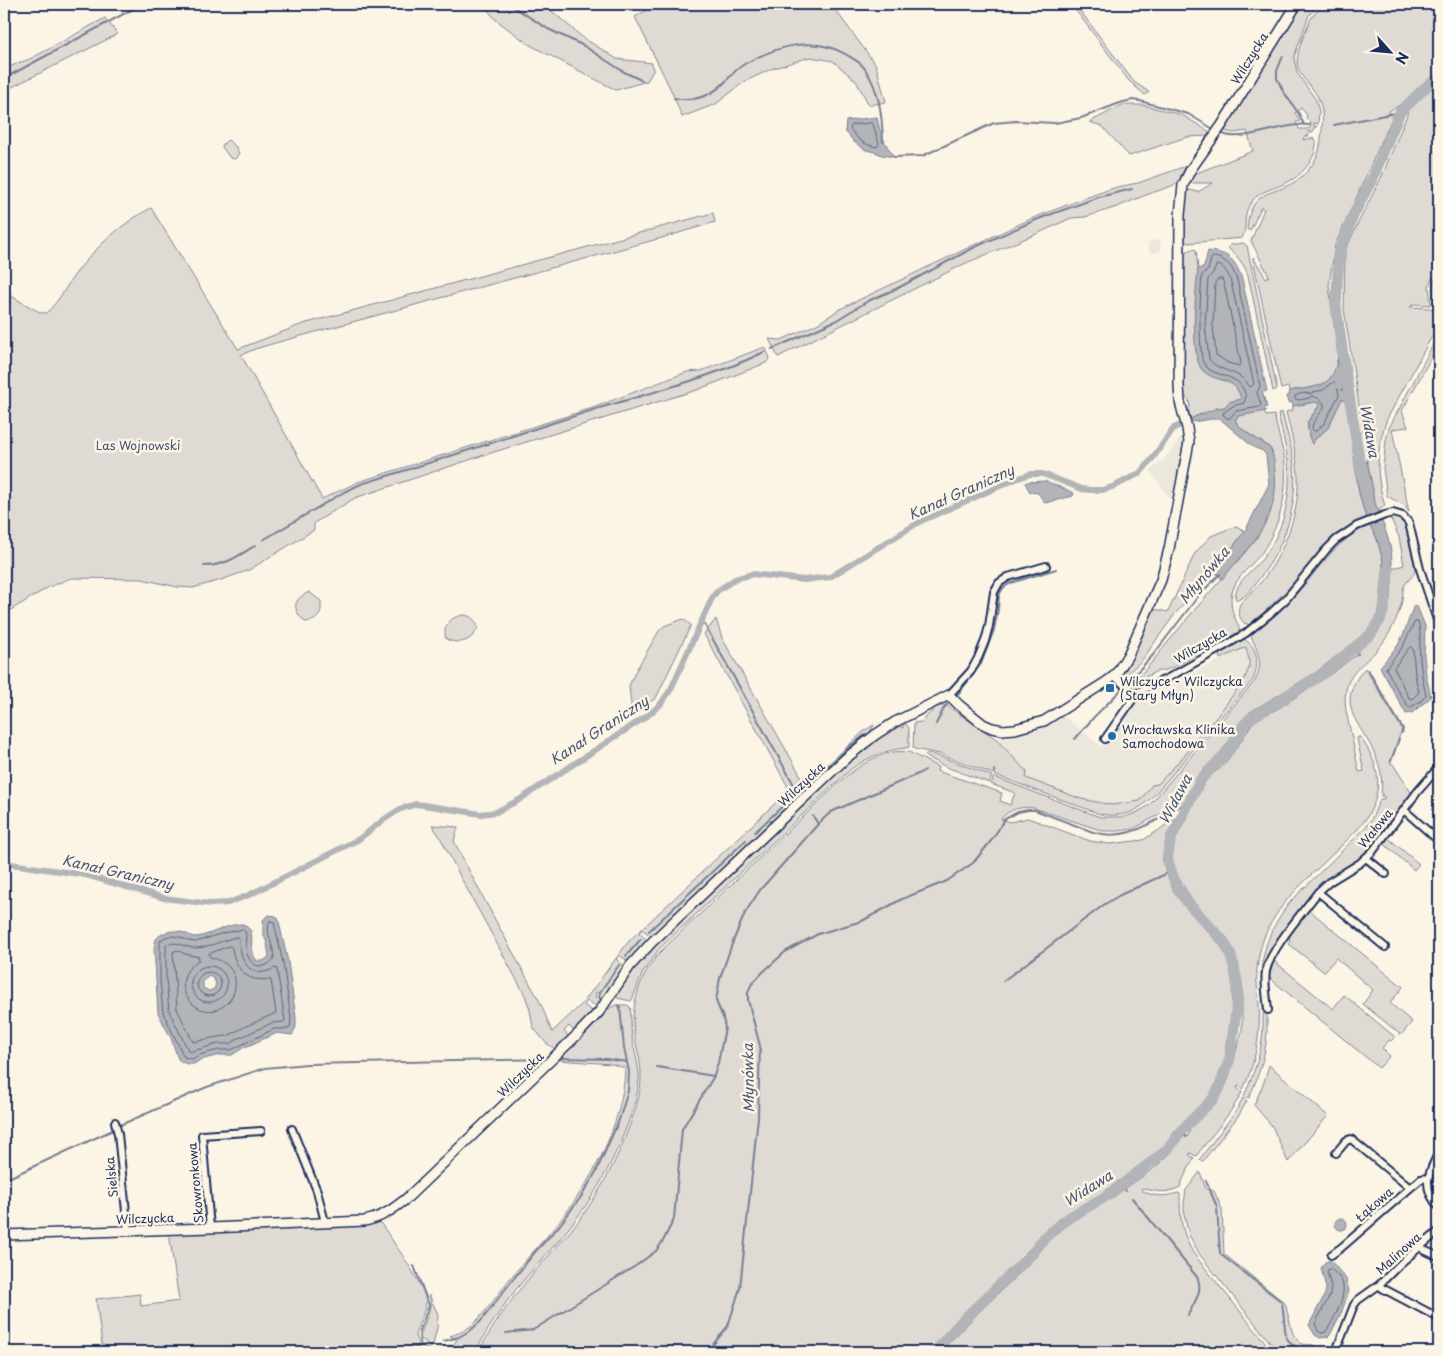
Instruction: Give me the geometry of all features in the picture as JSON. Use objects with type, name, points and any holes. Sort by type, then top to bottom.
[{"type":"street","name":"Wilczycka","points":[[1117,678],[1138,634],[1166,564],[1189,442],[1180,402],[1179,386],[1181,198],[1183,185],[1298,4]]},
{"type":"street","name":"Wilczycka","points":[[1132,692],[1152,686],[1168,678],[1246,633],[1286,599],[1336,540],[1364,523],[1393,513],[1403,516],[1409,523],[1420,569],[1439,632]]},
{"type":"street","name":"Wilczycka","points":[[4,1235],[364,1221],[388,1213],[406,1199],[559,1054],[591,1021],[630,966],[652,942],[838,766],[883,730],[908,715],[949,695],[971,670],[982,650],[989,626],[992,600],[996,587],[1003,579],[1046,566]]},
{"type":"street","points":[[949,695],[983,724],[1003,730],[1015,729],[1044,721],[1117,678],[1132,692],[1133,699],[1105,738]]},
{"type":"street","name":"Wałowa","points":[[1268,1010],[1266,971],[1270,959],[1281,942],[1318,892],[1373,851],[1418,791],[1439,767]]},
{"type":"street","points":[[1404,810],[1439,841]]},
{"type":"street","points":[[1366,858],[1386,874]]},
{"type":"street","points":[[1318,892],[1385,947]]},
{"type":"street","name":"Sielska","points":[[115,1122],[118,1134],[128,1231]]},
{"type":"street","points":[[292,1129],[317,1191],[325,1222]]},
{"type":"street","name":"Skowronkowa","points":[[210,1228],[202,1135],[261,1131]]},
{"type":"street","points":[[1336,1153],[1346,1141],[1351,1139],[1410,1188]]},
{"type":"street","points":[[1439,1152],[1428,1178],[1428,1190],[1439,1207]]},
{"type":"street","name":"Łąkowa","points":[[1331,1255],[1421,1179],[1428,1178]]},
{"type":"street","name":"Malinowa","points":[[1439,1231],[1402,1262],[1379,1285],[1439,1318]]},
{"type":"street","points":[[1421,1247],[1439,1258]]},
{"type":"street","points":[[1338,1352],[1338,1346],[1354,1305],[1379,1285]]},
{"type":"shaded area","points":[[1159,239],[1162,250],[1151,254],[1147,243]]},
{"type":"shaded area","points":[[1183,435],[1184,446],[1176,498],[1172,501],[1150,471],[1164,459]]},
{"type":"shaded area","points":[[1246,647],[1249,668],[1244,680],[1215,719],[1199,735],[1192,747],[1158,784],[1152,785],[1140,801],[1112,805],[1081,799],[1026,778],[1027,772],[995,738],[1009,737],[1048,722],[1061,714],[1102,747],[1128,711],[1146,694]]},
{"type":"green space","points":[[483,4],[581,4],[565,9],[547,7],[582,37],[617,59],[652,63],[653,71],[647,81],[616,90],[530,45],[496,20]]},
{"type":"green space","points":[[657,4],[831,4],[876,65],[886,102],[869,105],[856,81],[833,61],[810,57],[771,69],[744,82],[716,104],[682,117],[672,92],[635,17]]},
{"type":"green space","points":[[1071,4],[1075,4],[1134,82],[1149,92],[1145,95],[1129,81]]},
{"type":"green space","points":[[1303,4],[1320,4],[1309,15],[1294,57],[1297,73],[1316,100],[1319,111],[1318,124],[1314,123],[1314,127],[1317,126],[1311,134],[1309,131],[1307,132],[1309,136],[1304,137],[1303,140],[1313,138],[1316,141],[1316,147],[1311,160],[1298,176],[1264,192],[1252,201],[1247,211],[1242,238],[1188,243],[1184,240],[1184,199],[1187,191],[1198,192],[1213,183],[1189,183],[1194,174],[1253,151],[1247,131],[1234,133],[1224,131]],"holes":[[[1301,108],[1307,115],[1306,120],[1311,124],[1310,128],[1299,129],[1296,122],[1300,121],[1295,113]]]},
{"type":"green space","points":[[1325,4],[1439,4],[1439,74],[1426,81],[1402,103],[1389,111],[1392,118],[1335,245],[1329,285],[1338,357],[1335,371],[1331,378],[1321,386],[1289,391],[1288,387],[1281,389],[1253,260],[1253,257],[1266,278],[1269,276],[1251,241],[1264,209],[1261,207],[1250,231],[1247,229],[1250,212],[1255,203],[1271,192],[1293,183],[1304,175],[1316,158],[1321,141],[1321,105],[1315,92],[1302,76],[1297,63],[1301,42],[1312,17]]},
{"type":"green space","points":[[105,18],[118,34],[4,91],[4,71]]},
{"type":"green space","points":[[1439,84],[1439,313],[1434,296],[1434,279],[1432,278],[1429,287],[1430,305],[1413,304],[1410,307],[1434,310],[1439,323],[1387,419],[1383,430],[1378,473],[1385,506],[1380,509],[1378,514],[1373,497],[1344,309],[1345,251],[1382,176],[1411,105],[1432,87]]},
{"type":"green space","points":[[1122,105],[1143,105],[1182,115],[1210,132],[1209,136],[1187,137],[1129,156],[1102,126],[1090,122]]},
{"type":"green space","points":[[228,140],[236,147],[239,153],[235,159],[230,158],[222,147]]},
{"type":"green space","points":[[1186,166],[1181,175],[1180,183],[1117,207],[1085,217],[1071,218],[966,263],[778,357],[769,339],[781,340],[817,324],[840,309],[1033,218],[1096,194],[1138,183]]},
{"type":"green space","name":"Las Wojnowski","points":[[151,208],[238,349],[303,324],[713,213],[715,222],[669,236],[275,343],[241,355],[322,499],[358,482],[595,407],[687,372],[701,371],[765,347],[770,358],[766,363],[697,390],[484,455],[355,498],[314,523],[314,530],[249,570],[221,580],[193,588],[177,587],[142,579],[71,578],[49,587],[4,614],[4,292],[41,313],[46,313],[59,299],[72,278],[101,245],[120,228]]},
{"type":"green space","points":[[1243,243],[1247,246],[1277,389],[1273,391],[1248,275],[1245,267],[1228,247]]},
{"type":"green space","points":[[1192,249],[1196,250],[1198,269],[1194,326],[1210,375],[1233,385],[1241,399],[1229,402],[1225,407],[1216,408],[1191,419],[1188,409],[1190,407],[1189,400],[1183,395],[1184,254]]},
{"type":"green space","points":[[1439,333],[1439,343],[1402,411],[1408,427],[1392,429],[1409,512],[1404,505],[1387,496],[1383,468],[1386,440],[1389,428]]},
{"type":"green space","points":[[1342,398],[1346,403],[1359,493],[1366,518],[1336,536],[1298,579],[1252,624],[1244,623],[1239,614],[1240,604],[1262,581],[1277,558],[1289,532],[1296,504],[1298,477],[1294,444],[1286,412],[1293,410],[1293,406],[1318,403],[1319,406],[1307,422],[1312,444],[1328,428]]},
{"type":"green space","points":[[1264,411],[1266,416],[1274,415],[1282,446],[1285,468],[1284,493],[1279,518],[1269,541],[1237,581],[1232,592],[1232,608],[1239,632],[1182,663],[1166,670],[1155,672],[1140,680],[1136,679],[1257,538],[1271,511],[1272,452],[1270,448],[1242,429],[1235,420],[1238,416]]},
{"type":"green space","points":[[1282,412],[1294,465],[1295,480],[1292,509],[1277,551],[1250,590],[1244,597],[1237,600],[1235,598],[1238,586],[1269,549],[1275,539],[1286,507],[1289,474],[1278,414]]},
{"type":"green space","points":[[1391,516],[1399,519],[1406,528],[1414,555],[1415,570],[1404,586],[1401,605],[1391,630],[1380,646],[1352,675],[1347,686],[1345,698],[1359,772],[1364,771],[1357,739],[1360,737],[1368,749],[1377,773],[1378,784],[1372,807],[1366,819],[1357,830],[1292,894],[1269,927],[1259,954],[1257,969],[1259,1014],[1257,1047],[1248,1079],[1243,1089],[1238,1086],[1237,1088],[1242,1092],[1232,1109],[1196,1156],[1190,1153],[1189,1155],[1194,1158],[1180,1187],[1166,1191],[1142,1188],[1141,1190],[1159,1196],[1180,1194],[1182,1224],[1193,1253],[1273,1352],[941,1352],[1028,1265],[1049,1240],[1078,1216],[1119,1193],[1153,1169],[1170,1154],[1184,1136],[1186,1138],[1188,1136],[1190,1128],[1223,1092],[1242,1030],[1242,983],[1238,963],[1226,937],[1192,900],[1178,877],[1172,859],[1173,845],[1180,827],[1206,780],[1221,768],[1254,721],[1279,708],[1331,674],[1356,655],[1358,649],[1378,630],[1387,614],[1393,568],[1404,565],[1399,537],[1391,519],[1385,517]]},
{"type":"green space","points":[[1370,525],[1377,539],[1383,561],[1384,584],[1380,607],[1374,622],[1367,632],[1315,673],[1250,712],[1215,760],[1204,769],[1186,800],[1133,829],[1118,831],[1103,831],[1029,807],[1012,811],[1001,819],[1010,822],[1028,818],[1090,841],[1110,844],[1143,840],[1176,817],[1165,844],[1163,858],[1165,871],[1185,906],[1221,946],[1230,963],[1233,978],[1232,1024],[1226,1042],[1226,1059],[1214,1091],[1175,1131],[1164,1147],[1100,1195],[1060,1218],[929,1352],[478,1352],[518,1291],[571,1231],[585,1212],[607,1177],[619,1152],[633,1115],[640,1089],[641,1076],[633,1027],[633,1015],[642,981],[653,961],[661,951],[841,781],[872,759],[900,751],[909,752],[938,767],[937,771],[1002,793],[1000,801],[1010,805],[1015,793],[991,784],[994,777],[1100,817],[1124,817],[1136,813],[1153,801],[1255,681],[1260,663],[1251,633],[1286,605],[1336,548],[1346,539]]},
{"type":"green space","points":[[1236,526],[1245,531],[1214,571],[1175,614],[1142,660],[1124,677],[1154,609],[1168,612],[1195,553],[1211,536]]},
{"type":"green space","points":[[309,592],[321,601],[321,610],[319,616],[314,620],[305,622],[298,613],[296,605],[299,598]]},
{"type":"green space","points":[[464,615],[471,617],[478,627],[473,636],[461,642],[446,639],[445,629],[449,622],[455,617]]},
{"type":"green space","points":[[683,619],[691,625],[656,698],[632,714],[629,686],[635,672],[659,631],[664,626]]},
{"type":"green space","points":[[716,619],[722,638],[801,776],[796,783],[801,788],[814,776],[813,774],[819,768],[822,770],[864,731],[874,725],[869,734],[652,937],[642,929],[639,933],[646,939],[645,943],[629,962],[619,955],[616,959],[624,966],[624,969],[603,998],[603,996],[596,992],[595,999],[601,1003],[596,1006],[587,1001],[584,1005],[592,1013],[574,1031],[569,1026],[564,1031],[569,1037],[559,1048],[555,1049],[546,1043],[533,1027],[525,995],[432,825],[458,827],[454,841],[539,1000],[552,1032],[582,1004],[629,941],[784,795],[788,787],[704,634]]},
{"type":"green space","points":[[1244,639],[1253,647],[1255,652],[1257,663],[1253,680],[1157,792],[1132,812],[1118,815],[1100,814],[995,775],[996,770],[994,769],[993,774],[940,754],[914,749],[913,747],[914,723],[921,722],[936,707],[946,705],[995,738],[1027,772],[1026,778],[1081,799],[1112,805],[1140,801],[1152,785],[1158,784],[1192,747],[1199,735],[1215,719],[1244,680],[1249,668],[1246,647],[1220,659],[1219,655]]},
{"type":"green space","points":[[1365,668],[1402,729],[1390,762],[1412,794],[1377,843],[1363,858],[1331,878],[1292,921],[1267,957],[1264,970],[1261,969],[1267,942],[1284,910],[1364,829],[1371,820],[1380,799],[1384,799],[1384,796],[1381,796],[1382,780],[1379,765],[1374,752],[1354,718],[1351,707],[1350,695],[1355,682]]},
{"type":"green space","points":[[903,724],[906,724],[909,728],[909,747],[877,755],[851,769],[659,949],[643,972],[631,1001],[617,998],[617,992],[631,970],[643,957],[812,795],[869,745],[900,726],[903,728]]},
{"type":"green space","points":[[927,753],[992,776],[989,783],[946,767],[927,757],[925,755]]},
{"type":"green space","points":[[1387,837],[1419,864],[1414,870],[1382,842]]},
{"type":"green space","points":[[1309,910],[1403,987],[1390,1003],[1412,1022],[1401,1035],[1363,1004],[1373,990],[1336,958],[1324,972],[1289,944],[1290,935]]},
{"type":"green space","points":[[1274,961],[1333,1009],[1344,995],[1395,1037],[1391,1041],[1389,1040],[1382,1048],[1390,1056],[1379,1068],[1272,980],[1269,976]]},
{"type":"green space","points":[[1261,972],[1264,972],[1267,1033],[1259,1071],[1249,1098],[1244,1096],[1257,1061],[1263,1033]]},
{"type":"green space","points":[[627,1005],[630,1007],[631,1033],[639,1078],[632,1113],[609,1167],[597,1189],[564,1235],[510,1297],[475,1352],[443,1352],[441,1348],[453,1345],[457,1340],[450,1336],[466,1329],[480,1317],[517,1270],[555,1227],[581,1192],[603,1153],[618,1111],[623,1090],[625,1068],[612,1064],[558,1060],[611,1007]]},
{"type":"green space","points":[[1269,1065],[1328,1116],[1288,1162],[1272,1126],[1254,1105]]},
{"type":"green space","points":[[1243,1098],[1247,1101],[1239,1115],[1203,1161],[1199,1160],[1236,1111]]},
{"type":"green space","points":[[1200,1172],[1206,1189],[1214,1191],[1222,1209],[1224,1254],[1285,1303],[1293,1334],[1301,1344],[1313,1345],[1321,1352],[1278,1352],[1200,1255],[1189,1235],[1184,1215],[1184,1203],[1186,1190]]},
{"type":"green space","points":[[380,1222],[414,1274],[424,1295],[426,1303],[415,1336],[418,1342],[417,1350],[427,1346],[426,1342],[420,1339],[429,1311],[429,1295],[438,1314],[437,1328],[432,1347],[416,1352],[103,1352],[96,1299],[140,1294],[141,1306],[179,1301],[169,1233]]},
{"type":"water","points":[[877,117],[883,138],[894,157],[866,150],[854,142],[845,131],[846,121]]},
{"type":"water","points":[[1208,251],[1221,253],[1230,258],[1237,266],[1242,279],[1267,391],[1262,392],[1267,407],[1264,408],[1266,411],[1238,416],[1235,420],[1238,425],[1270,448],[1275,471],[1273,503],[1268,517],[1253,543],[1222,579],[1214,571],[1245,531],[1269,484],[1266,455],[1263,451],[1253,447],[1219,418],[1192,422],[1191,419],[1225,407],[1229,402],[1241,399],[1239,392],[1231,383],[1215,378],[1203,371],[1196,352],[1194,323],[1198,269],[1204,267]]},
{"type":"water","points":[[1338,357],[1346,403],[1342,399],[1328,428],[1312,444],[1309,436],[1308,422],[1319,406],[1318,403],[1293,406],[1292,402],[1289,403],[1287,396],[1290,395],[1289,391],[1315,386],[1328,381],[1336,367]]},
{"type":"water","points":[[1367,461],[1373,497],[1386,531],[1391,552],[1392,582],[1384,584],[1383,561],[1377,539],[1366,518],[1359,493],[1355,462]]},
{"type":"water","points":[[1045,481],[1074,493],[1073,496],[1045,503],[1038,493],[1030,492],[1025,483]]},
{"type":"water","points":[[1414,605],[1417,606],[1425,626],[1424,656],[1431,697],[1412,713],[1406,714],[1380,667],[1398,645]]},
{"type":"water","points":[[268,915],[278,918],[288,962],[296,1018],[296,1027],[292,1035],[277,1033],[232,1055],[220,1055],[200,1060],[194,1064],[182,1062],[178,1059],[171,1038],[158,1013],[154,947],[156,939],[169,931],[176,931],[195,937],[231,925],[244,924],[251,931],[252,950],[257,961],[263,961],[269,957],[263,933],[263,920]],"holes":[[[209,976],[214,979],[216,984],[214,989],[209,991],[203,988],[203,981]]]},
{"type":"water","points":[[1341,1218],[1347,1224],[1341,1230],[1335,1224]]},
{"type":"water","points":[[1328,1261],[1331,1261],[1346,1279],[1349,1291],[1342,1311],[1330,1335],[1320,1338],[1315,1335],[1309,1325],[1325,1294],[1326,1288],[1321,1268]]},
{"type":"waterway","points":[[5,78],[142,4]]},
{"type":"waterway","points":[[509,4],[548,29],[584,46],[624,72],[643,81]]},
{"type":"waterway","points":[[674,98],[689,99],[709,94],[721,86],[743,65],[771,52],[796,45],[822,45],[847,55],[865,69],[877,95],[881,113],[883,142]]},
{"type":"waterway","points":[[1283,56],[1277,71],[1277,78],[1304,125]]},
{"type":"waterway","name":"Widawa","points":[[1362,476],[1336,306],[1339,253],[1353,216],[1374,175],[1400,112],[1427,86],[1439,81]]},
{"type":"waterway","points":[[894,157],[922,156],[994,123],[1016,121],[1055,123],[1081,118],[1132,100],[1188,114],[1215,130]]},
{"type":"waterway","points":[[1334,125],[1400,112]]},
{"type":"waterway","points":[[1223,134],[1240,136],[1290,126],[1310,125]]},
{"type":"waterway","points":[[772,349],[835,321],[868,301],[898,288],[973,248],[1038,219],[1099,197],[1132,189]]},
{"type":"waterway","points":[[263,540],[361,484],[703,377],[764,352]]},
{"type":"waterway","name":"Kanał Graniczny","points":[[1342,390],[1347,382]]},
{"type":"waterway","name":"Kanał Graniczny","points":[[1335,386],[1347,382]]},
{"type":"waterway","name":"Kanał Graniczny","points":[[4,863],[86,875],[164,898],[211,904],[228,903],[249,895],[359,839],[400,809],[417,804],[481,814],[496,812],[519,800],[647,716],[660,705],[671,689],[712,598],[717,591],[735,579],[752,574],[804,580],[830,577],[921,521],[1030,474],[1043,474],[1082,489],[1103,490],[1115,486],[1140,473],[1174,428],[1188,422]]},
{"type":"waterway","points":[[204,566],[225,562],[256,545]]},
{"type":"waterway","points":[[956,697],[981,664],[994,630],[999,595],[1003,588],[1011,583],[1056,569]]},
{"type":"waterway","name":"Widawa","points":[[935,1352],[965,1318],[1033,1253],[1044,1238],[1070,1217],[1110,1194],[1167,1150],[1184,1128],[1213,1099],[1230,1059],[1236,1010],[1237,982],[1230,953],[1224,942],[1188,903],[1177,888],[1167,859],[1171,838],[1201,779],[1229,750],[1243,726],[1251,718],[1324,673],[1371,634],[1380,620],[1384,608],[1388,570]]},
{"type":"waterway","name":"Młynówka","points":[[1126,684],[1153,655],[1200,594],[1220,574]]},
{"type":"waterway","points":[[702,620],[793,783],[793,791],[789,800],[755,832]]},
{"type":"waterway","name":"Widawa","points":[[1354,649],[1358,654]]},
{"type":"waterway","points":[[1368,670],[1403,729],[1402,733]]},
{"type":"waterway","name":"Młynówka","points":[[1075,739],[1123,688]]},
{"type":"waterway","points":[[936,724],[949,702]]},
{"type":"waterway","points":[[823,771],[866,734]]},
{"type":"waterway","points":[[1391,761],[1399,739]]},
{"type":"waterway","points":[[506,1333],[533,1330],[637,1265],[656,1251],[674,1219],[682,1129],[714,1076],[718,1063],[725,1028],[716,1001],[720,978],[745,913],[760,890],[831,812],[925,770]]},
{"type":"waterway","points":[[794,791],[804,790],[816,778]]},
{"type":"waterway","name":"Młynówka","points":[[707,1352],[728,1326],[740,1288],[758,1117],[760,1046],[748,1000],[751,985],[785,952],[818,934],[862,921],[902,899],[947,881],[973,863],[991,841],[1005,819],[1018,812],[1035,810],[1106,835],[1131,832],[1155,821],[1189,801]]},
{"type":"waterway","points":[[813,816],[818,824]]},
{"type":"waterway","points":[[649,931],[746,840]]},
{"type":"waterway","points":[[1003,981],[1105,904],[1170,872]]},
{"type":"waterway","points":[[626,956],[641,939]]},
{"type":"waterway","points":[[601,999],[599,998],[600,992],[619,965]]},
{"type":"waterway","points":[[444,1341],[459,1337],[481,1321],[535,1252],[559,1226],[581,1197],[596,1172],[619,1120],[628,1091],[629,1072],[624,1048],[620,1007],[618,1005]]},
{"type":"waterway","points":[[560,1058],[606,1059],[627,1062]]},
{"type":"waterway","points":[[118,1126],[207,1087],[265,1068],[307,1064],[547,1059]]},
{"type":"waterway","points":[[657,1067],[714,1076]]},
{"type":"waterway","points":[[4,1180],[115,1129]]},
{"type":"waterway","name":"Widawa","points":[[1183,1130],[1186,1137]]},
{"type":"waterway","points":[[1206,1181],[1217,1207],[1220,1254],[1282,1302],[1286,1337],[1291,1344],[1307,1352]]},
{"type":"waterway","name":"Widawa","points":[[1122,1185],[1126,1191]]},
{"type":"waterway","points":[[1132,1198],[1197,1277],[1199,1292],[1188,1315]]},
{"type":"waterway","points":[[414,1266],[429,1305],[419,1333],[420,1346]]},
{"type":"waterway","points":[[397,1352],[424,1345]]},
{"type":"place","name":"Wilczyce - Wilczycka (Stary Młyn)","points":[[1110,688]]},
{"type":"place","name":"Wrocławska Klinika Samochodowa","points":[[1112,736]]}]
